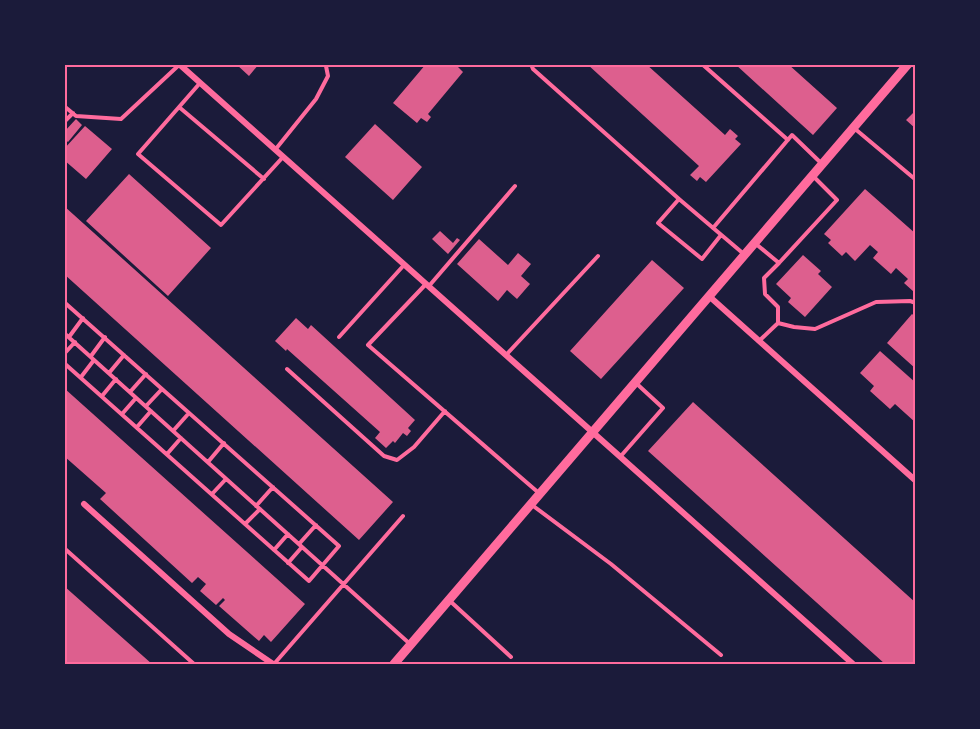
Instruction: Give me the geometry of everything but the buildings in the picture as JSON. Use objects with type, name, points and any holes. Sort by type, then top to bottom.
[{"type":"street","points":[[394,664],[908,64]]},
{"type":"street","points":[[179,65],[853,664]]},
{"type":"street","points":[[710,297],[915,481]]},
{"type":"street","points":[[84,504],[229,634],[274,664]]},
{"type":"lane","points":[[531,64],[533,69],[745,255]]},
{"type":"lane","points":[[702,64],[788,140]]},
{"type":"lane","points":[[64,106],[76,116],[121,119],[179,65]]},
{"type":"lane","points":[[275,150],[316,99],[328,76],[326,66]]},
{"type":"lane","points":[[200,83],[138,154],[220,225],[283,158]]},
{"type":"lane","points":[[179,107],[264,179]]},
{"type":"lane","points":[[64,122],[73,113]]},
{"type":"lane","points":[[854,128],[915,180]]},
{"type":"lane","points":[[713,228],[792,135],[822,164]]},
{"type":"lane","points":[[759,341],[778,323],[778,307],[765,294],[764,278],[837,200],[812,176]]},
{"type":"lane","points":[[515,186],[427,285],[368,345],[540,494]]},
{"type":"lane","points":[[679,199],[658,223],[702,259],[721,235]]},
{"type":"lane","points":[[755,243],[779,263]]},
{"type":"lane","points":[[505,356],[598,256]]},
{"type":"lane","points":[[339,336],[404,265]]},
{"type":"lane","points":[[778,323],[815,329],[876,302],[892,300],[915,303]]},
{"type":"lane","points":[[64,302],[339,546],[309,581],[64,363]]},
{"type":"lane","points":[[83,318],[66,335],[411,645]]},
{"type":"lane","points":[[81,377],[105,338]]},
{"type":"lane","points":[[64,354],[75,342]]},
{"type":"lane","points":[[109,373],[124,355]]},
{"type":"lane","points":[[287,369],[384,456],[391,459],[397,460],[414,447],[445,411]]},
{"type":"lane","points":[[130,392],[146,374]]},
{"type":"lane","points":[[102,396],[116,379]]},
{"type":"lane","points":[[619,458],[663,408],[636,384]]},
{"type":"lane","points":[[146,406],[162,389]]},
{"type":"lane","points":[[122,414],[136,398]]},
{"type":"lane","points":[[137,427],[152,411]]},
{"type":"lane","points":[[173,431],[189,413]]},
{"type":"lane","points":[[167,454],[181,438]]},
{"type":"lane","points":[[208,462],[224,443]]},
{"type":"lane","points":[[212,494],[226,479]]},
{"type":"lane","points":[[245,524],[273,487]]},
{"type":"lane","points":[[532,504],[611,564],[721,655]]},
{"type":"lane","points":[[274,664],[403,516]]},
{"type":"lane","points":[[288,563],[316,525]]},
{"type":"lane","points":[[274,550],[288,534]]},
{"type":"lane","points":[[64,548],[194,664]]},
{"type":"lane","points":[[449,601],[511,657]]}]
